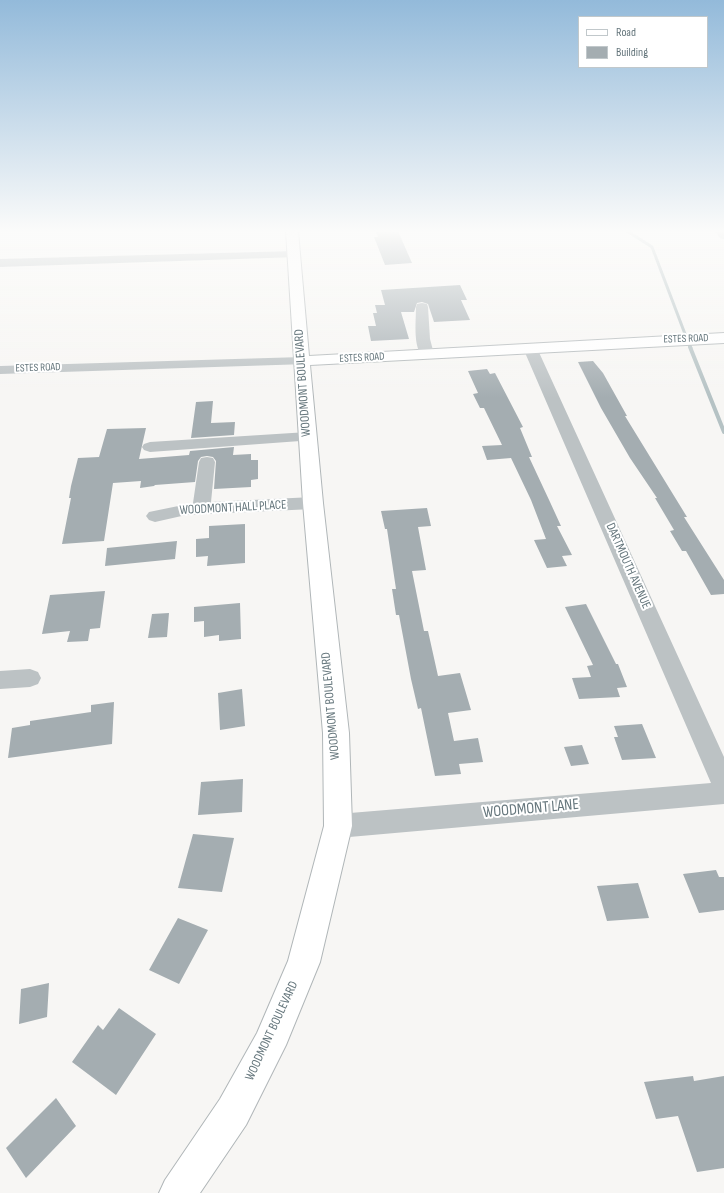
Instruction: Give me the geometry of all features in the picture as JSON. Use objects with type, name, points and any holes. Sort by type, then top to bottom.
[{"type":"main road","name":"WOODMONT BOULEVARD","points":[[178,1193],[233,1112],[269,1045],[304,962],[338,826],[336,733],[313,503],[296,287]]},
{"type":"main road","name":"ESTES ROAD","points":[[302,361],[724,338]]},
{"type":"street","points":[[422,307],[423,339],[427,354]]},
{"type":"street","name":"DARTMOUTH AVENUE","points":[[530,348],[724,784]]},
{"type":"street","name":"ESTES ROAD","points":[[0,370],[302,361]]},
{"type":"street","points":[[150,447],[308,437]]},
{"type":"street","points":[[201,508],[207,462]]},
{"type":"street","name":"WOODMONT HALL PLACE","points":[[155,516],[186,509],[313,503]]},
{"type":"street","points":[[0,680],[30,678]]},
{"type":"street","name":"WOODMONT LANE","points":[[338,826],[724,793]]},
{"type":"building","points":[[461,287],[467,300],[461,300],[470,320],[434,322],[428,304],[422,302],[417,303],[414,312],[401,312],[409,339],[371,341],[368,326],[376,326],[373,313],[377,313],[375,305],[385,305],[381,290]]},
{"type":"building","points":[[593,361],[603,373],[627,416],[625,416],[687,517],[684,517],[724,580],[724,594],[711,595],[686,551],[682,551],[670,531],[674,530],[655,498],[657,498],[630,458],[601,408],[578,362]]},
{"type":"building","points":[[487,369],[490,374],[495,373],[523,427],[520,428],[532,457],[529,457],[561,526],[557,526],[572,555],[562,556],[567,566],[547,568],[534,540],[546,539],[531,500],[511,458],[487,460],[482,446],[502,445],[484,408],[480,408],[473,394],[478,393],[468,371]]},
{"type":"building","points":[[213,401],[211,423],[235,422],[234,435],[191,438],[196,402]]},
{"type":"building","points":[[146,428],[139,459],[189,455],[190,451],[234,447],[233,455],[251,454],[251,460],[258,460],[258,479],[251,480],[251,487],[214,489],[216,461],[213,457],[207,456],[201,457],[198,461],[195,482],[155,485],[140,488],[141,481],[113,483],[104,541],[62,544],[71,498],[69,498],[71,486],[78,458],[99,457],[107,429]]},
{"type":"building","points":[[427,508],[431,526],[418,527],[426,570],[412,571],[424,631],[428,631],[438,676],[460,673],[471,710],[448,713],[454,741],[478,738],[483,762],[459,764],[461,774],[435,776],[421,708],[418,709],[411,679],[399,615],[396,615],[392,589],[396,589],[387,529],[385,529],[381,511]]},
{"type":"building","points":[[245,524],[245,563],[207,566],[208,556],[196,557],[196,539],[209,538],[209,526]]},
{"type":"building","points":[[177,541],[175,559],[105,566],[107,548]]},
{"type":"building","points":[[105,591],[100,628],[90,629],[88,641],[67,642],[70,631],[42,634],[50,595]]},
{"type":"building","points":[[240,603],[241,639],[219,641],[219,635],[204,637],[204,621],[194,622],[194,607]]},
{"type":"building","points":[[586,604],[616,664],[618,664],[627,687],[617,688],[620,697],[579,699],[572,678],[591,677],[587,666],[593,665],[565,607]]},
{"type":"building","points":[[169,613],[167,637],[148,638],[152,614]]},
{"type":"building","points":[[242,689],[245,726],[220,730],[218,693]]},
{"type":"building","points":[[114,702],[112,744],[8,758],[12,728],[30,725],[30,721],[91,712],[91,705]]},
{"type":"building","points":[[642,724],[656,758],[622,760],[614,737],[618,737],[614,726]]},
{"type":"building","points":[[582,745],[589,764],[571,766],[564,747]]},
{"type":"building","points":[[243,779],[242,812],[198,815],[201,782]]},
{"type":"building","points":[[193,834],[234,838],[222,892],[178,888]]},
{"type":"building","points":[[716,870],[719,877],[724,877],[724,910],[699,913],[683,874]]},
{"type":"building","points":[[638,883],[649,918],[607,921],[597,886]]},
{"type":"building","points":[[178,918],[208,930],[179,984],[149,970]]},
{"type":"building","points":[[49,983],[47,1017],[19,1024],[21,989]]},
{"type":"building","points":[[119,1008],[156,1034],[116,1095],[72,1062],[98,1025],[103,1030]]},
{"type":"building","points":[[693,1076],[694,1081],[724,1076],[724,1168],[697,1172],[678,1116],[656,1119],[644,1082]]},
{"type":"building","points":[[56,1098],[76,1126],[26,1178],[6,1148]]},
{"type":"waterway","points":[[667,287],[685,334]]},
{"type":"waterway","points":[[689,344],[691,348]]},
{"type":"waterway","points":[[690,347],[724,432]]}]
